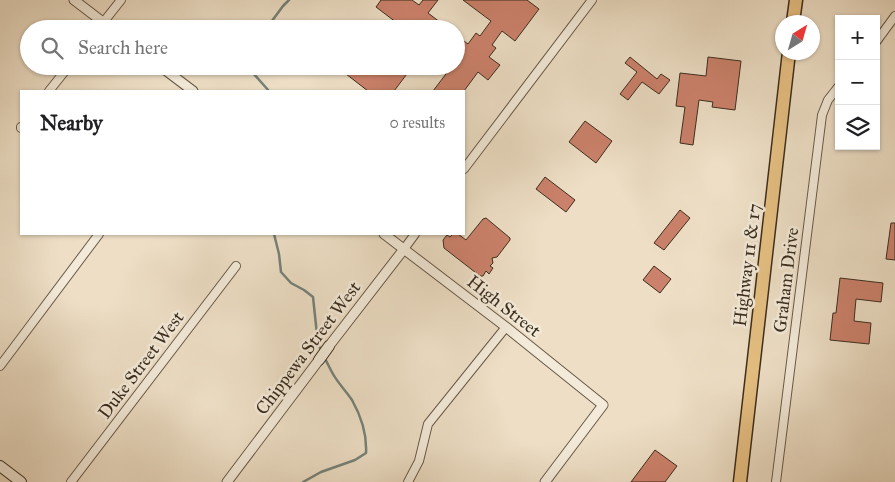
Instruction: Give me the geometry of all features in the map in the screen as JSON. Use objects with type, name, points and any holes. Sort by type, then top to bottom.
[{"type":"highway","points":[[794,15],[796,0]]},
{"type":"highway","name":"Highway 11 & 17","points":[[740,482],[788,60]]},
{"type":"main road","name":"Chippewa Street West","points":[[319,360],[329,346]]},
{"type":"main road","points":[[0,466],[21,482]]},
{"type":"street","points":[[74,0],[95,20]]},
{"type":"street","points":[[106,20],[121,0]]},
{"type":"street","points":[[465,168],[592,0]]},
{"type":"street","points":[[880,37],[895,16]]},
{"type":"street","points":[[50,90],[62,75]]},
{"type":"street","points":[[172,75],[192,90]]},
{"type":"street","name":"Graham Drive","points":[[776,482],[822,115],[828,100],[835,91]]},
{"type":"street","points":[[0,366],[98,235]]},
{"type":"street","name":"High Street","points":[[385,235],[604,404],[545,482]]},
{"type":"street","name":"Chippewa Street West","points":[[329,346],[414,235]]},
{"type":"street","name":"Duke Street West","points":[[71,482],[236,266]]},
{"type":"street","points":[[408,482],[419,461],[428,424],[506,327]]},
{"type":"street","name":"Chippewa Street West","points":[[227,482],[319,360]]},
{"type":"building","points":[[381,0],[412,0],[419,5],[423,0],[438,0],[428,13],[437,20],[393,20],[376,7]]},
{"type":"building","points":[[463,0],[527,0],[539,9],[515,41],[502,31],[492,45],[496,48],[489,57],[500,65],[488,80],[478,72],[465,90],[434,90],[445,75],[465,75],[465,42],[468,44],[476,33],[480,36],[491,21]]},
{"type":"building","points":[[630,57],[657,79],[661,74],[670,80],[659,94],[642,82],[628,100],[620,94],[637,72],[625,63]]},
{"type":"building","points":[[708,57],[741,61],[735,110],[712,107],[713,102],[699,100],[693,145],[680,143],[685,107],[676,106],[680,73],[706,76]]},
{"type":"building","points":[[347,75],[406,75],[395,90],[367,90]]},
{"type":"building","points":[[585,121],[612,141],[596,163],[569,142]]},
{"type":"building","points":[[545,177],[575,200],[566,212],[536,189]]},
{"type":"building","points":[[680,210],[690,218],[664,250],[654,243]]},
{"type":"building","points":[[486,218],[510,240],[497,257],[492,258],[493,263],[490,266],[493,268],[489,274],[486,271],[483,276],[480,276],[444,248],[443,240],[447,235],[450,237],[452,235],[459,235],[466,240],[483,219]]},
{"type":"building","points":[[891,223],[895,223],[895,260],[886,259]]},
{"type":"building","points":[[654,266],[671,279],[660,293],[643,280]]},
{"type":"building","points":[[840,278],[883,283],[881,302],[856,299],[854,321],[871,323],[869,344],[830,340],[833,313],[836,313]]},
{"type":"building","points":[[655,450],[677,466],[665,482],[631,482]]},
{"type":"waterway","points":[[273,20],[289,0]]},
{"type":"waterway","points":[[255,75],[268,90]]},
{"type":"waterway","points":[[274,235],[281,272],[291,283],[313,297],[318,344],[322,352]]},
{"type":"waterway","points":[[303,482],[321,472],[355,460],[366,453],[363,426],[358,412],[324,357]]}]
